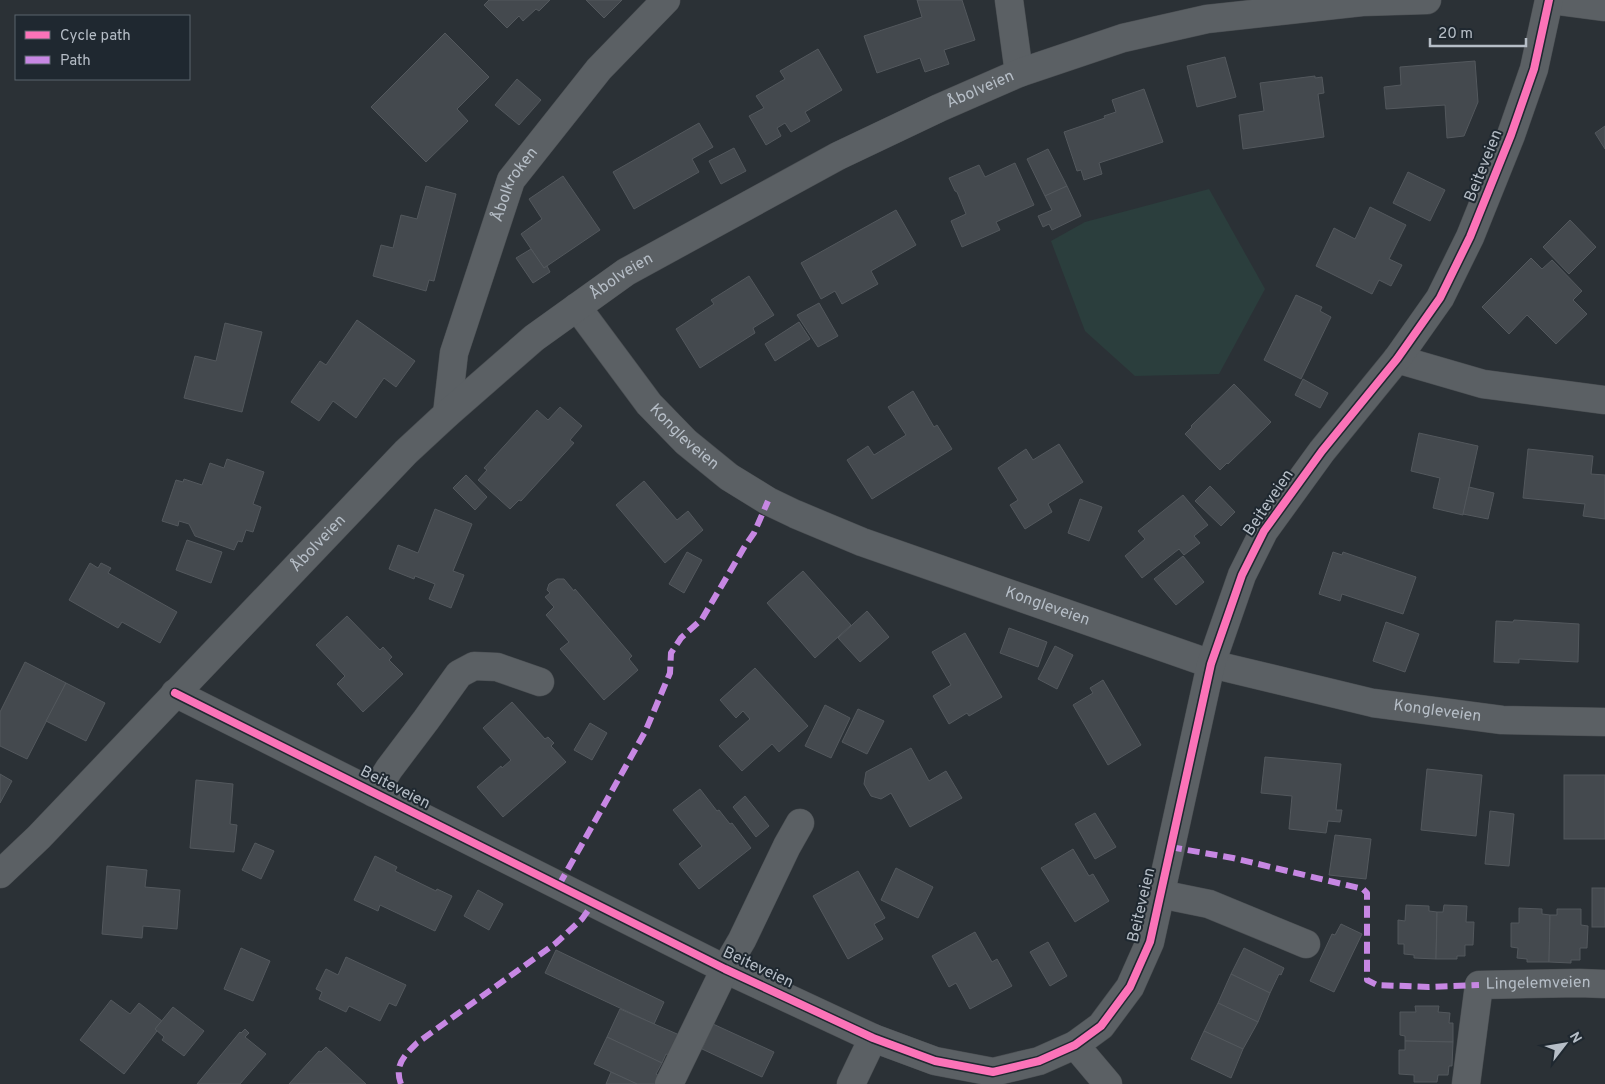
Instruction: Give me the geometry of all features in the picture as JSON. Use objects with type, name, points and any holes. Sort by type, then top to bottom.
[{"type":"street","name":"Åbolkroken","points":[[447,414],[454,353],[511,180],[599,69],[666,0]]},
{"type":"street","points":[[1009,0],[1019,73]]},
{"type":"street","name":"Åbolveien","points":[[0,874],[39,837],[406,452],[534,338],[626,272],[838,156],[939,108],[1019,73],[1122,38],[1207,19],[1362,2],[1427,0]]},
{"type":"street","points":[[1551,0],[1605,8]]},
{"type":"street","name":"Beiteveien","points":[[175,693],[725,968],[873,1038],[935,1061],[992,1078],[1039,1062],[1075,1045],[1101,1026],[1130,987],[1150,942],[1211,664],[1242,575],[1264,531],[1322,451],[1397,359],[1440,298],[1493,184],[1534,69],[1551,0]]},
{"type":"street","name":"Kongleveien","points":[[577,307],[649,404],[686,442],[729,477],[768,501],[862,542],[1211,664],[1372,703],[1502,720],[1605,722]]},
{"type":"street","points":[[1397,359],[1483,384],[1605,400]]},
{"type":"street","name":"Beiteveien","points":[[374,793],[389,769],[459,674],[474,666],[497,667],[540,682]]},
{"type":"street","name":"Beiteveien","points":[[725,968],[742,940],[800,823]]},
{"type":"street","points":[[1160,894],[1209,904],[1306,944]]},
{"type":"street","points":[[669,1084],[725,968]]},
{"type":"street","name":"Lingelemveien","points":[[1466,1084],[1479,985],[1605,984]]},
{"type":"street","points":[[851,1084],[873,1038]]},
{"type":"street","points":[[1075,1045],[1108,1084]]},
{"type":"green space","points":[[1209,189],[1265,289],[1219,374],[1135,376],[1085,331],[1051,241],[1085,222]]},
{"type":"building","points":[[489,0],[550,0],[539,11],[536,9],[523,21],[519,16],[507,28],[484,5]]},
{"type":"building","points":[[586,0],[622,0],[604,18]]},
{"type":"building","points":[[917,0],[962,0],[975,40],[944,50],[949,64],[925,72],[920,58],[877,73],[864,36],[922,17]]},
{"type":"building","points":[[445,33],[489,77],[457,109],[468,121],[426,162],[371,107]]},
{"type":"building","points":[[818,49],[842,90],[805,112],[810,121],[791,132],[785,123],[777,128],[781,136],[766,145],[749,116],[764,108],[756,96],[785,79],[780,71]]},
{"type":"building","points":[[1225,57],[1236,97],[1197,107],[1187,66]]},
{"type":"building","points":[[1475,61],[1478,102],[1464,136],[1447,138],[1445,105],[1386,109],[1384,87],[1401,85],[1400,67]]},
{"type":"building","points":[[1315,76],[1315,78],[1322,77],[1324,93],[1318,94],[1324,137],[1243,149],[1239,115],[1264,111],[1260,83]]},
{"type":"building","points":[[517,79],[541,100],[519,125],[495,105]]},
{"type":"building","points":[[1144,89],[1163,142],[1099,163],[1102,174],[1084,180],[1081,170],[1077,171],[1064,132],[1105,118],[1104,116],[1116,112],[1112,100]]},
{"type":"building","points":[[699,123],[713,147],[692,159],[699,172],[634,209],[613,172]]},
{"type":"building","points":[[1605,126],[1605,149],[1595,133]]},
{"type":"building","points":[[734,148],[746,171],[721,184],[709,161]]},
{"type":"building","points":[[1048,149],[1067,186],[1045,196],[1027,159]]},
{"type":"building","points":[[1015,163],[1034,205],[996,222],[1000,230],[962,247],[951,221],[966,214],[949,178],[979,165],[985,177]]},
{"type":"building","points":[[1408,172],[1445,190],[1430,221],[1393,203]]},
{"type":"building","points":[[563,176],[600,230],[544,268],[521,234],[542,219],[529,199]]},
{"type":"building","points":[[426,186],[456,194],[434,281],[429,280],[426,291],[373,276],[381,245],[393,248],[401,215],[417,219]]},
{"type":"building","points":[[1067,186],[1081,216],[1052,230],[1049,224],[1043,227],[1038,216],[1052,210],[1045,196]]},
{"type":"building","points":[[1370,207],[1406,225],[1389,259],[1402,265],[1391,286],[1379,280],[1372,294],[1316,266],[1334,228],[1355,239]]},
{"type":"building","points":[[896,210],[916,245],[871,271],[878,284],[842,304],[835,291],[821,299],[801,263]]},
{"type":"building","points":[[1570,220],[1596,247],[1569,274],[1543,247]]},
{"type":"building","points":[[531,249],[544,268],[547,266],[550,272],[533,283],[516,258]]},
{"type":"building","points":[[1531,258],[1542,269],[1552,260],[1582,291],[1573,300],[1587,314],[1556,344],[1527,315],[1509,334],[1482,307]]},
{"type":"building","points":[[749,276],[774,315],[753,328],[755,333],[700,368],[676,329],[714,304],[711,300]]},
{"type":"building","points":[[1296,295],[1322,307],[1320,311],[1331,317],[1301,379],[1264,360]]},
{"type":"building","points":[[819,303],[838,336],[818,347],[797,315]]},
{"type":"building","points":[[357,320],[415,361],[396,387],[384,378],[356,418],[333,401],[319,421],[291,402],[320,361],[326,365]]},
{"type":"building","points":[[799,322],[810,339],[775,361],[765,344]]},
{"type":"building","points":[[225,323],[262,332],[242,412],[184,398],[195,356],[216,361]]},
{"type":"building","points":[[1303,379],[1328,393],[1320,408],[1295,395]]},
{"type":"building","points":[[1234,384],[1271,422],[1220,470],[1185,434]]},
{"type":"building","points":[[913,391],[934,427],[937,425],[952,449],[872,499],[847,460],[868,446],[874,455],[906,435],[888,407]]},
{"type":"building","points":[[560,407],[582,426],[570,440],[574,443],[521,501],[519,500],[510,509],[478,480],[487,470],[484,468],[537,410],[548,420]]},
{"type":"building","points":[[1419,433],[1478,446],[1463,515],[1433,508],[1440,478],[1411,471]]},
{"type":"building","points":[[1059,444],[1083,482],[1048,504],[1052,512],[1025,529],[1010,505],[1018,500],[998,468],[1026,449],[1033,460]]},
{"type":"building","points":[[1528,449],[1593,456],[1591,474],[1605,475],[1605,519],[1583,516],[1585,504],[1523,498]]},
{"type":"building","points":[[227,459],[264,472],[253,504],[261,507],[253,532],[246,530],[242,542],[238,541],[234,550],[195,536],[189,524],[179,521],[178,526],[162,521],[176,480],[183,482],[184,479],[202,485],[210,463],[224,468]]},
{"type":"building","points":[[466,475],[487,497],[475,510],[453,488]]},
{"type":"building","points":[[644,481],[677,520],[688,511],[703,530],[665,563],[616,505]]},
{"type":"building","points":[[1210,486],[1235,512],[1221,526],[1195,501]]},
{"type":"building","points":[[1469,487],[1494,493],[1488,519],[1463,514]]},
{"type":"building","points":[[1183,495],[1208,525],[1194,536],[1200,543],[1184,555],[1179,549],[1142,578],[1125,556],[1145,539],[1138,531]]},
{"type":"building","points":[[1080,499],[1102,507],[1089,541],[1068,533]]},
{"type":"building","points":[[435,509],[472,524],[453,571],[464,575],[451,608],[429,599],[435,584],[415,576],[414,579],[389,569],[398,545],[418,553]]},
{"type":"building","points":[[187,540],[222,552],[211,583],[176,570]]},
{"type":"building","points":[[687,552],[702,560],[684,593],[669,584]]},
{"type":"building","points":[[1333,552],[1342,555],[1343,552],[1416,577],[1403,614],[1342,594],[1340,601],[1319,594]]},
{"type":"building","points":[[1183,556],[1204,582],[1176,605],[1154,579]]},
{"type":"building","points":[[90,563],[98,568],[101,563],[111,568],[108,573],[177,612],[160,643],[122,622],[118,628],[69,600]]},
{"type":"building","points":[[803,571],[851,625],[815,658],[767,603]]},
{"type":"building","points":[[557,579],[564,579],[574,591],[575,589],[632,656],[629,659],[638,670],[604,700],[560,649],[569,642],[546,615],[554,607],[545,597],[550,593],[547,590],[549,584]]},
{"type":"building","points":[[867,611],[889,637],[860,662],[838,638]]},
{"type":"building","points":[[347,616],[380,650],[383,647],[392,657],[389,660],[403,674],[363,712],[337,684],[345,676],[316,645]]},
{"type":"building","points":[[1514,620],[1579,624],[1578,662],[1519,659],[1519,663],[1494,662],[1496,621],[1513,622]]},
{"type":"building","points":[[1386,622],[1419,634],[1405,672],[1373,661]]},
{"type":"building","points":[[1009,628],[1047,642],[1038,667],[1000,653]]},
{"type":"building","points":[[965,633],[1002,697],[969,716],[967,713],[949,724],[933,696],[951,685],[932,652]]},
{"type":"building","points":[[1055,646],[1073,655],[1057,689],[1038,679]]},
{"type":"building","points":[[25,662],[66,683],[27,759],[0,746],[0,712]]},
{"type":"building","points":[[755,668],[808,726],[779,752],[772,744],[742,771],[719,746],[750,719],[743,711],[736,718],[720,700]]},
{"type":"building","points":[[1103,680],[1141,745],[1108,765],[1073,705],[1093,693],[1090,688]]},
{"type":"building","points":[[66,683],[105,703],[86,741],[46,721]]},
{"type":"building","points":[[512,702],[545,739],[548,737],[554,743],[551,746],[566,762],[503,817],[477,787],[501,766],[502,768],[511,760],[483,728]]},
{"type":"building","points":[[825,705],[850,718],[831,758],[805,746]]},
{"type":"building","points":[[858,709],[884,721],[867,754],[842,742]]},
{"type":"building","points":[[590,723],[607,733],[592,760],[574,750]]},
{"type":"building","points":[[911,748],[929,781],[946,771],[962,798],[910,827],[891,793],[881,799],[871,796],[864,784],[866,772]]},
{"type":"building","points":[[1265,757],[1341,764],[1336,810],[1342,810],[1340,822],[1328,821],[1326,833],[1289,829],[1292,796],[1261,793]]},
{"type":"building","points":[[1427,769],[1482,775],[1476,836],[1421,830]]},
{"type":"building","points":[[0,774],[12,781],[0,803]]},
{"type":"building","points":[[1564,775],[1605,775],[1605,839],[1564,839]]},
{"type":"building","points":[[196,780],[233,784],[230,824],[237,825],[234,852],[190,848]]},
{"type":"building","points":[[700,789],[717,811],[719,810],[730,824],[732,823],[751,848],[699,889],[679,864],[702,846],[673,810]]},
{"type":"building","points":[[745,796],[769,826],[756,837],[733,807]]},
{"type":"building","points":[[1490,811],[1514,814],[1509,866],[1485,864]]},
{"type":"building","points":[[1095,813],[1116,847],[1095,859],[1075,824]]},
{"type":"building","points":[[1335,835],[1371,839],[1366,879],[1329,875]]},
{"type":"building","points":[[255,843],[274,851],[261,879],[242,870]]},
{"type":"building","points":[[1073,849],[1089,876],[1093,874],[1109,901],[1075,922],[1041,868]]},
{"type":"building","points":[[375,856],[397,867],[395,871],[436,891],[437,889],[452,896],[435,931],[380,905],[378,911],[354,900]]},
{"type":"building","points":[[107,866],[147,870],[145,887],[180,890],[177,929],[143,926],[142,938],[102,934]]},
{"type":"building","points":[[896,868],[933,887],[918,918],[881,900]]},
{"type":"building","points":[[858,871],[885,918],[874,924],[883,939],[848,959],[813,896]]},
{"type":"building","points":[[1592,888],[1605,888],[1605,927],[1592,927]]},
{"type":"building","points":[[478,890],[503,904],[489,930],[464,916]]},
{"type":"building","points":[[1406,905],[1429,906],[1429,911],[1437,912],[1436,959],[1414,958],[1414,955],[1404,954],[1404,944],[1398,944],[1398,920],[1405,921]]},
{"type":"building","points":[[1444,905],[1467,906],[1466,922],[1474,922],[1473,945],[1465,945],[1465,956],[1457,956],[1457,959],[1436,959],[1437,912],[1443,912]]},
{"type":"building","points":[[1519,908],[1542,909],[1542,914],[1550,915],[1549,962],[1527,962],[1527,959],[1517,958],[1518,948],[1511,947],[1511,923],[1519,923]]},
{"type":"building","points":[[1557,909],[1581,909],[1581,925],[1588,926],[1587,948],[1580,948],[1580,960],[1571,960],[1571,963],[1549,962],[1550,915],[1557,915]]},
{"type":"building","points":[[1341,924],[1362,934],[1334,992],[1310,981],[1332,934],[1335,935]]},
{"type":"building","points":[[975,932],[992,962],[997,959],[1012,986],[970,1009],[956,983],[949,987],[932,956]]},
{"type":"building","points":[[1048,942],[1067,976],[1050,986],[1030,952]]},
{"type":"building","points":[[241,948],[270,961],[253,1001],[224,989]]},
{"type":"building","points":[[1244,948],[1284,968],[1270,993],[1231,974]]},
{"type":"building","points":[[556,950],[664,1002],[654,1024],[545,973]]},
{"type":"building","points":[[346,957],[406,985],[396,1006],[389,1003],[380,1021],[349,1006],[346,1012],[319,999],[322,992],[316,989],[326,969],[338,975]]},
{"type":"building","points":[[1231,974],[1270,993],[1258,1022],[1218,1003]]},
{"type":"building","points":[[111,1000],[130,1014],[139,1003],[162,1021],[155,1029],[157,1031],[124,1074],[80,1040]]},
{"type":"building","points":[[1218,1003],[1258,1022],[1243,1049],[1204,1031]]},
{"type":"building","points":[[1415,1006],[1439,1006],[1438,1012],[1450,1013],[1449,1023],[1453,1023],[1453,1042],[1405,1041],[1405,1036],[1400,1035],[1400,1012],[1416,1012]]},
{"type":"building","points":[[173,1007],[204,1031],[184,1056],[162,1040],[164,1037],[155,1029]]},
{"type":"building","points":[[620,1009],[684,1037],[674,1057],[666,1054],[662,1063],[607,1037]]},
{"type":"building","points":[[713,1024],[774,1052],[762,1077],[702,1049]]},
{"type":"building","points":[[245,1029],[249,1033],[245,1037],[266,1054],[240,1084],[197,1084],[240,1032]]},
{"type":"building","points":[[1204,1031],[1243,1049],[1231,1078],[1191,1059]]},
{"type":"building","points":[[607,1037],[662,1063],[656,1074],[665,1079],[663,1084],[637,1084],[594,1064]]},
{"type":"building","points":[[1405,1041],[1453,1042],[1452,1066],[1449,1066],[1448,1075],[1438,1075],[1437,1082],[1414,1082],[1414,1075],[1399,1074],[1399,1050],[1405,1050]]},
{"type":"building","points":[[326,1047],[366,1084],[289,1084],[319,1051],[321,1052]]},
{"type":"building","points":[[611,1072],[637,1084],[606,1084]]},
{"type":"marked path","points":[[559,885],[645,732],[670,673],[671,653],[681,638],[702,619],[754,533],[768,501]]},
{"type":"marked path","points":[[1170,847],[1233,858],[1363,889],[1367,893],[1367,980],[1377,985],[1429,987],[1479,985]]},
{"type":"marked path","points":[[401,1084],[399,1077],[400,1066],[404,1057],[417,1043],[556,943],[582,919],[594,902]]},
{"type":"cycle path","points":[[175,693],[725,969],[873,1038],[935,1061],[993,1072],[1039,1061],[1075,1045],[1101,1026],[1130,987],[1150,942],[1211,664],[1242,575],[1264,531],[1322,451],[1397,359],[1440,298],[1470,237],[1511,135],[1534,69],[1549,0]]}]
